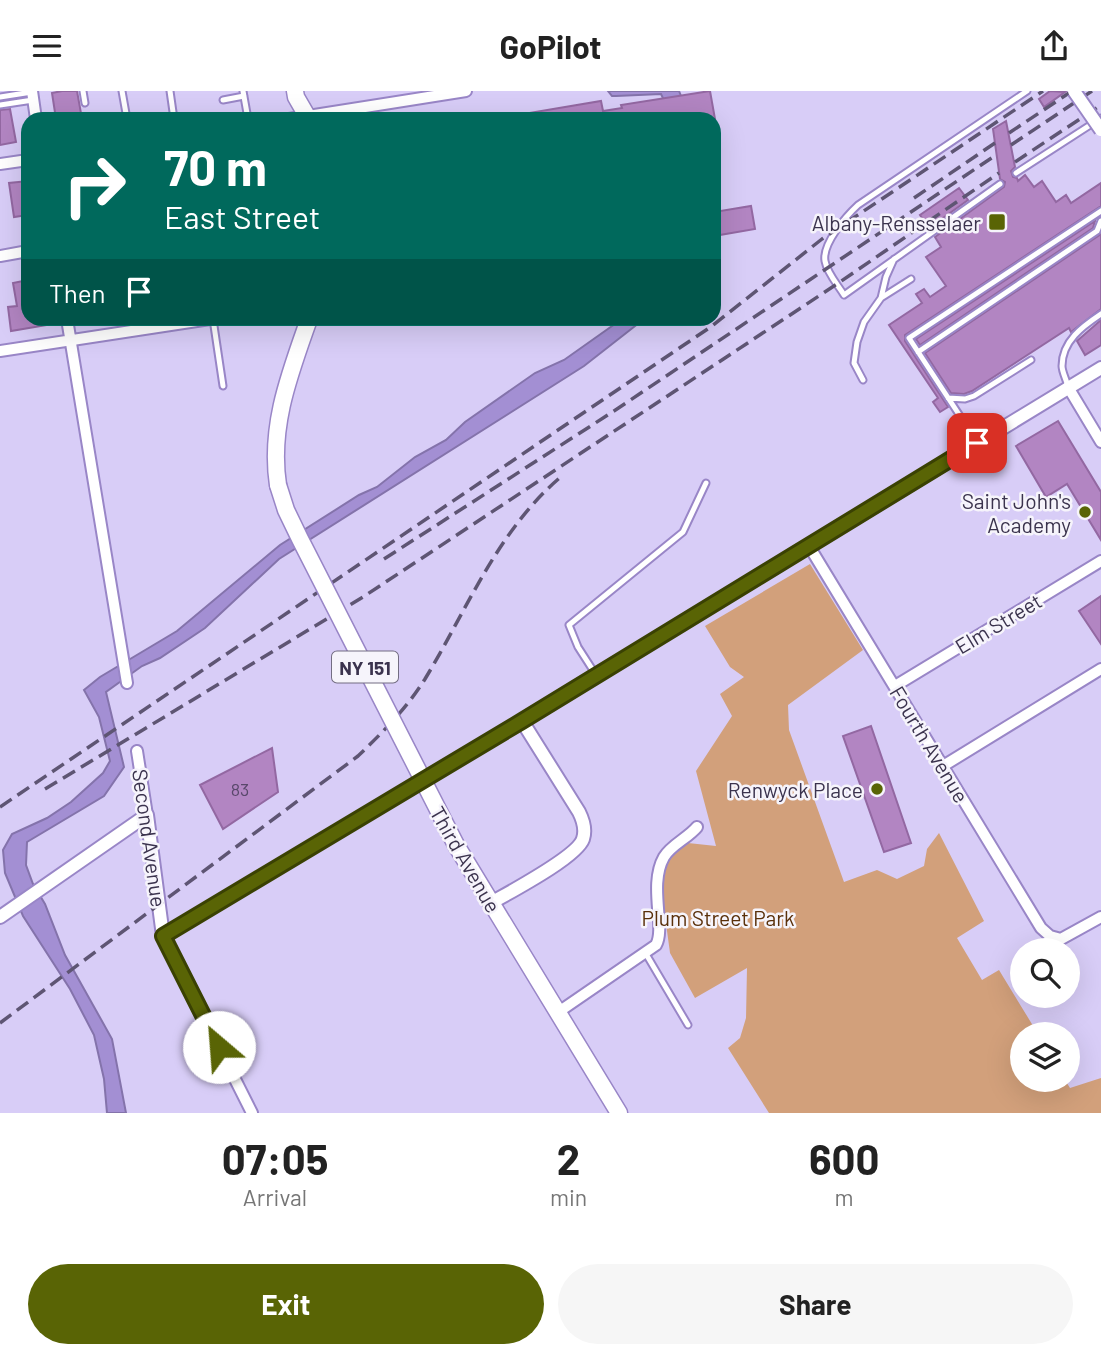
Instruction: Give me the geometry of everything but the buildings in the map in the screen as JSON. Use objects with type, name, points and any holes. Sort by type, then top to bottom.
[{"type":"main road","points":[[295,91],[304,112]]},
{"type":"main road","points":[[307,112],[308,91]]},
{"type":"main road","name":"Third Avenue","points":[[307,326],[284,391],[275,451],[278,485],[286,510],[456,845],[619,1113]]},
{"type":"street","points":[[342,112],[466,91]]},
{"type":"street","points":[[1074,91],[1100,123]]},
{"type":"street","points":[[32,94],[35,112]]},
{"type":"street","points":[[0,164],[21,161]]},
{"type":"street","points":[[0,256],[21,252]]},
{"type":"street","points":[[68,326],[127,683]]},
{"type":"street","points":[[0,351],[165,326]]},
{"type":"street","points":[[163,936],[1101,368]]},
{"type":"street","points":[[1068,387],[1101,442]]},
{"type":"street","name":"Fourth Avenue","points":[[809,546],[1036,922],[1055,939],[1067,936],[1101,917]]},
{"type":"street","name":"Elm Street","points":[[895,686],[1101,561]]},
{"type":"street","points":[[943,766],[1101,669]]},
{"type":"street","points":[[491,903],[565,858],[578,847],[584,835],[583,820],[579,812],[522,721]]},
{"type":"street","name":"Second Avenue","points":[[137,751],[163,936],[253,1113]]},
{"type":"street","points":[[2,916],[148,815]]},
{"type":"street","points":[[557,1013],[646,954],[659,940],[659,869],[665,856],[688,838],[697,827]]},
{"type":"lane","points":[[83,91],[85,103]]},
{"type":"lane","points":[[122,91],[126,112]]},
{"type":"lane","points":[[170,91],[173,112]]},
{"type":"lane","points":[[1000,184],[845,295],[827,269],[824,260],[832,237],[858,205],[1027,91]]},
{"type":"lane","points":[[223,100],[244,93],[247,112]]},
{"type":"lane","points":[[0,97],[32,94]]},
{"type":"lane","points":[[0,105],[32,94]]},
{"type":"lane","points":[[1016,173],[1100,123]]},
{"type":"lane","points":[[977,443],[909,338],[1101,211]]},
{"type":"lane","points":[[918,352],[1097,231],[1101,221]]},
{"type":"lane","points":[[863,380],[854,363],[858,342],[864,322],[881,298],[886,277],[896,256]]},
{"type":"lane","points":[[881,298],[911,279]]},
{"type":"lane","points":[[1068,387],[1062,367],[1066,347],[1078,331],[1101,314]]},
{"type":"lane","points":[[213,326],[223,386]]},
{"type":"lane","points":[[948,398],[970,398],[1031,360]]},
{"type":"lane","points":[[596,675],[578,647],[569,625],[683,532],[706,483]]},
{"type":"lane","points":[[646,954],[688,1025]]},
{"type":"green space","name":"Plum Street Park","points":[[810,564],[863,650],[788,705],[789,730],[844,882],[877,870],[897,879],[924,866],[927,849],[939,833],[984,921],[957,938],[982,980],[999,970],[1010,988],[1010,1008],[1022,1008],[1031,1022],[1010,1022],[1010,1092],[1080,1092],[1080,1085],[1101,1078],[1101,1113],[769,1113],[728,1048],[740,1038],[746,1018],[747,968],[695,998],[670,953],[662,894],[662,876],[669,857],[688,843],[716,846],[696,771],[732,716],[720,694],[744,677],[730,667],[705,626]]},
{"type":"shaded area","points":[[608,91],[679,91],[687,112],[670,112],[661,94],[612,96]]},
{"type":"shaded area","points":[[612,326],[635,326],[584,366],[279,559],[205,628],[160,658],[142,666],[106,692],[124,767],[104,796],[27,842],[26,865],[65,955],[112,1039],[126,1113],[107,1113],[104,1079],[94,1035],[70,989],[23,916],[5,873],[3,850],[12,834],[47,818],[71,802],[103,773],[110,761],[99,717],[84,690],[100,677],[177,631],[280,545],[359,495],[377,487],[415,457],[446,440],[465,422],[535,373],[564,360]]},
{"type":"railway","points":[[721,319],[822,239],[1043,91]]},
{"type":"railway","points":[[1009,133],[1072,91]]},
{"type":"railway","points":[[1011,145],[1092,91]]},
{"type":"railway","points":[[1015,162],[1101,105]]},
{"type":"railway","points":[[914,198],[995,143]]},
{"type":"railway","points":[[384,559],[614,411],[996,155]]},
{"type":"railway","points":[[45,789],[363,597],[837,284],[999,173]]},
{"type":"railway","points":[[0,807],[712,326]]},
{"type":"railway","points":[[0,1023],[358,756],[418,690],[502,545],[540,496],[563,475]]},
{"type":"place","name":"Albany-Rensselaer","points":[[997,222]]},
{"type":"place","name":"Saint John's Academy","points":[[1085,512]]},
{"type":"place","name":"Renwyck Place","points":[[877,789]]},
{"type":"route","points":[[219,1047],[163,936],[977,443]]}]
